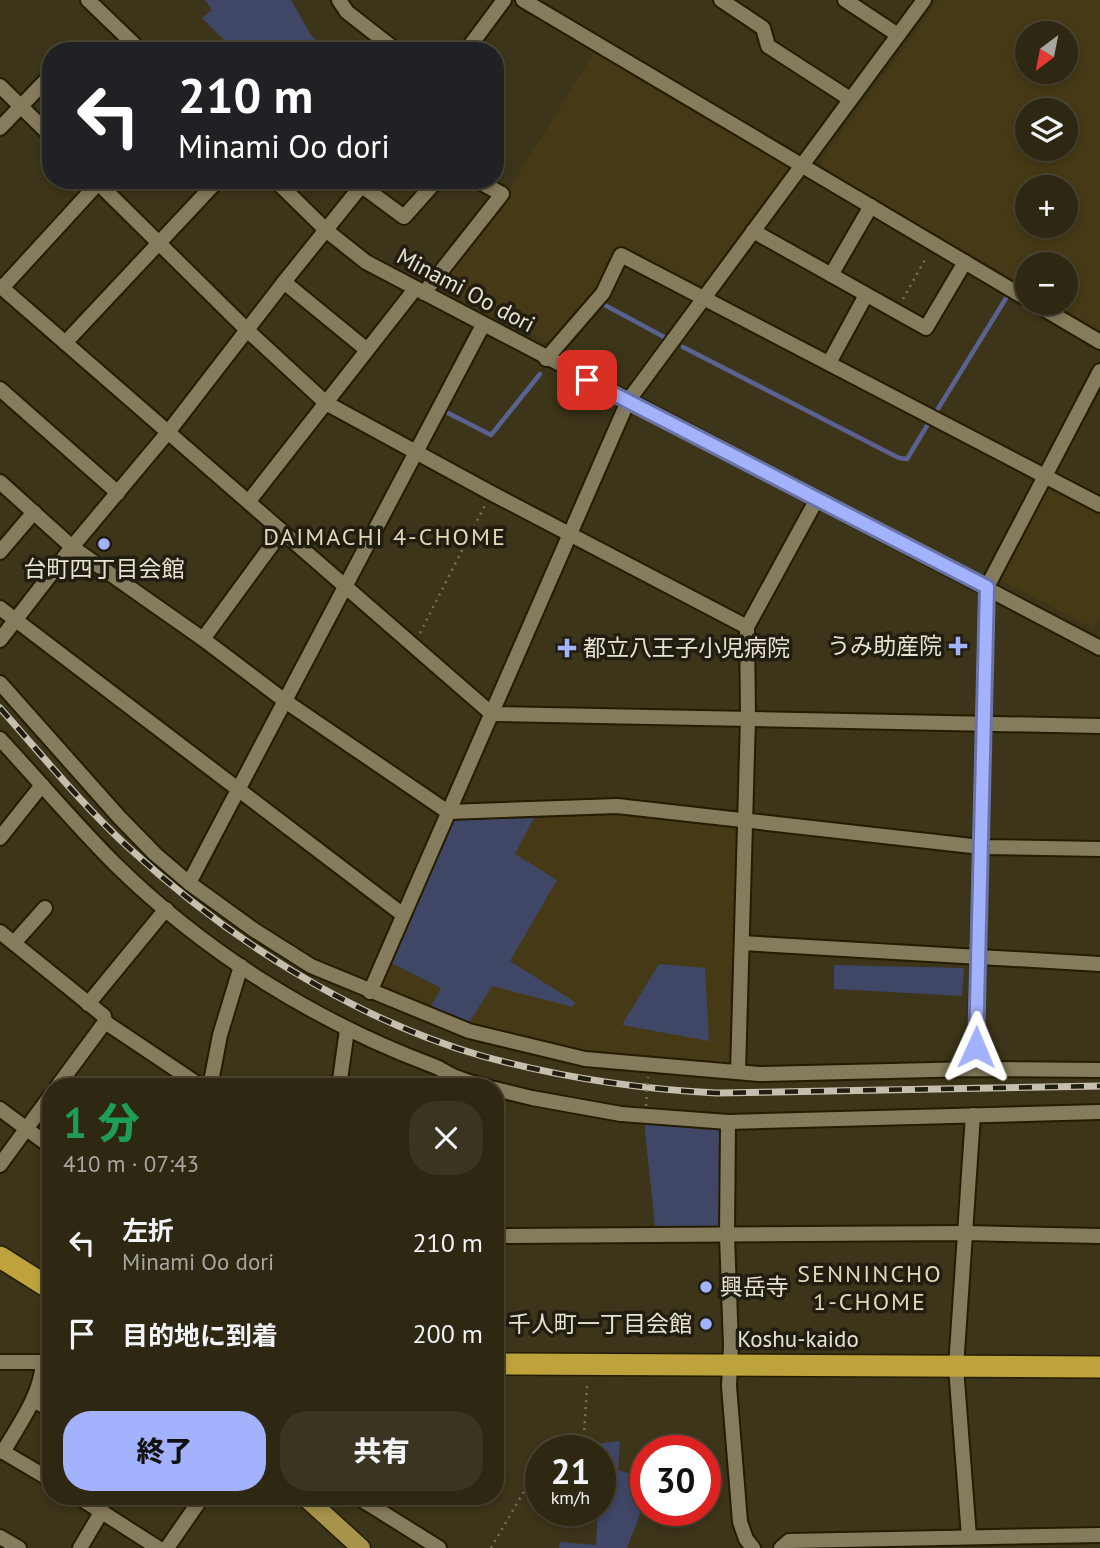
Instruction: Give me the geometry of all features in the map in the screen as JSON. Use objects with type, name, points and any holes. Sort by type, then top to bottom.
[{"type":"highway","points":[[0,1256],[42,1283]]},
{"type":"highway","name":"Koshu-kaido","points":[[504,1364],[1100,1367]]},
{"type":"main road","points":[[314,1505],[361,1548]]},
{"type":"street","points":[[88,0],[132,42]]},
{"type":"street","points":[[473,42],[504,0]]},
{"type":"street","points":[[523,0],[1015,292]]},
{"type":"street","points":[[721,0],[763,28],[768,46],[850,99]]},
{"type":"street","points":[[845,0],[898,35]]},
{"type":"street","points":[[370,992],[628,401],[924,0]]},
{"type":"street","points":[[341,1],[346,12],[385,42]]},
{"type":"street","points":[[0,128],[42,85]]},
{"type":"street","points":[[0,86],[42,127]]},
{"type":"street","points":[[91,189],[1,287],[492,714],[1100,726]]},
{"type":"street","points":[[106,189],[247,330],[326,403],[569,535],[747,627]]},
{"type":"street","points":[[65,343],[209,189]]},
{"type":"street","name":"Minami Oo dori","points":[[284,189],[327,231],[366,262],[1100,648]]},
{"type":"street","points":[[0,640],[359,189]]},
{"type":"street","points":[[371,189],[404,217],[429,189]]},
{"type":"street","points":[[249,501],[367,350],[502,194],[493,189]]},
{"type":"street","points":[[831,275],[871,206]]},
{"type":"street","points":[[753,231],[926,328],[965,262]]},
{"type":"street","points":[[547,359],[603,293],[621,255],[1100,505]]},
{"type":"street","points":[[284,282],[367,350]]},
{"type":"street","points":[[829,363],[866,295]]},
{"type":"street","points":[[1054,315],[1100,342]]},
{"type":"street","points":[[189,883],[483,325]]},
{"type":"street","points":[[975,1069],[987,587],[1100,370]]},
{"type":"street","points":[[0,389],[118,493]]},
{"type":"street","points":[[0,482],[72,547],[203,639],[285,701],[448,812],[617,806],[981,847],[1100,849]]},
{"type":"street","points":[[738,1072],[748,718],[747,627],[817,499]]},
{"type":"street","points":[[0,552],[34,512]]},
{"type":"street","points":[[203,639],[282,531]]},
{"type":"street","points":[[0,608],[402,914]]},
{"type":"street","points":[[0,683],[119,817],[155,854],[189,883],[254,930],[311,966],[469,1031],[585,1059],[759,1074],[975,1069],[1100,1070]]},
{"type":"street","points":[[0,739],[117,866],[166,909],[241,967],[347,1030],[440,1068],[457,1078]]},
{"type":"street","points":[[0,838],[42,785]]},
{"type":"street","points":[[13,943],[44,908]]},
{"type":"street","points":[[88,1004],[166,909]]},
{"type":"street","points":[[0,932],[104,1016],[105,1022],[64,1078]]},
{"type":"street","points":[[743,943],[1100,964]]},
{"type":"street","points":[[212,1078],[220,1035],[241,967]]},
{"type":"street","points":[[105,1022],[189,1078]]},
{"type":"street","points":[[340,1078],[347,1030]]},
{"type":"street","points":[[440,1068],[440,1078]]},
{"type":"street","points":[[504,1090],[621,1114],[728,1122],[1100,1112]]},
{"type":"street","points":[[0,1165],[42,1107]]},
{"type":"street","points":[[0,1110],[42,1141]]},
{"type":"street","points":[[964,1541],[956,1367],[973,1115]]},
{"type":"street","points":[[728,1122],[729,1386],[740,1522],[746,1539],[753,1548]]},
{"type":"street","points":[[504,1236],[965,1233],[1100,1236]]},
{"type":"street","points":[[0,1362],[42,1362]]},
{"type":"street","points":[[42,1379],[33,1400],[1,1451],[42,1475]]},
{"type":"street","points":[[33,1400],[42,1405]]},
{"type":"street","points":[[92,1505],[158,1548]]},
{"type":"street","points":[[167,1548],[197,1505]]},
{"type":"street","points":[[370,1505],[439,1548]]},
{"type":"street","points":[[80,1548],[102,1511]]},
{"type":"street","points":[[781,1548],[789,1541],[964,1541],[1100,1535]]},
{"type":"street","points":[[0,1537],[19,1548]]},
{"type":"path","points":[[896,311],[934,244]]},
{"type":"path","points":[[414,645],[491,493]]},
{"type":"path","points":[[646,1106],[649,1077]]},
{"type":"path","points":[[584,1435],[587,1386]]},
{"type":"path","points":[[491,1548],[525,1490]]},
{"type":"shaded area","points":[[205,0],[291,0],[311,35],[318,42],[226,42],[202,18],[212,10]]},
{"type":"shaded area","points":[[939,0],[1100,0],[1100,330],[1074,315],[1078,315],[1078,252],[1015,252],[1015,280],[822,168],[822,159]]},
{"type":"shaded area","points":[[599,45],[802,165],[704,297],[621,255],[603,293],[555,347],[433,282],[508,191]]},
{"type":"shaded area","points":[[1044,476],[1100,505],[1100,617],[1094,629],[993,576]]},
{"type":"shaded area","points":[[616,812],[730,826],[736,833],[734,1059],[728,1067],[591,1053],[541,1043],[459,1020],[380,988],[453,821]]},
{"type":"shaded area","points":[[535,816],[515,854],[557,880],[510,961],[575,1002],[573,1007],[492,986],[469,1023],[430,1008],[441,988],[391,963],[453,821]]},
{"type":"shaded area","points":[[659,964],[705,968],[709,1041],[622,1025]]},
{"type":"shaded area","points":[[834,965],[964,968],[962,996],[834,989]]},
{"type":"shaded area","points":[[644,1121],[718,1126],[721,1130],[727,1236],[656,1236]]},
{"type":"shaded area","points":[[616,1441],[620,1441],[618,1470],[630,1474],[630,1526],[636,1526],[627,1548],[559,1548],[560,1542],[596,1545],[597,1526],[616,1526]]},
{"type":"waterway","points":[[936,412],[1008,295]]},
{"type":"waterway","points":[[603,304],[664,337]]},
{"type":"waterway","points":[[683,347],[899,458],[907,459],[928,424]]},
{"type":"waterway","points":[[446,412],[491,435],[540,374]]},
{"type":"railway","points":[[0,708],[112,832],[207,913],[250,944],[339,998],[434,1040],[482,1056],[540,1070],[598,1081],[687,1091],[717,1093],[1100,1086]]},
{"type":"place","name":"台町四丁目会館","points":[[104,544]]},
{"type":"place","name":"うみ助産院","points":[[958,646]]},
{"type":"place","name":"都立八王子小児病院","points":[[567,648]]},
{"type":"place","name":"興岳寺","points":[[706,1287]]},
{"type":"place","name":"千人町一丁目会館","points":[[706,1324]]},
{"type":"district","name":"DAIMACHI 4-CHOME","points":[[385,537]]},
{"type":"district","name":"SENNINCHO 1-CHOME","points":[[870,1288]]},
{"type":"route","points":[[587,380],[987,587],[976,1047]]}]
